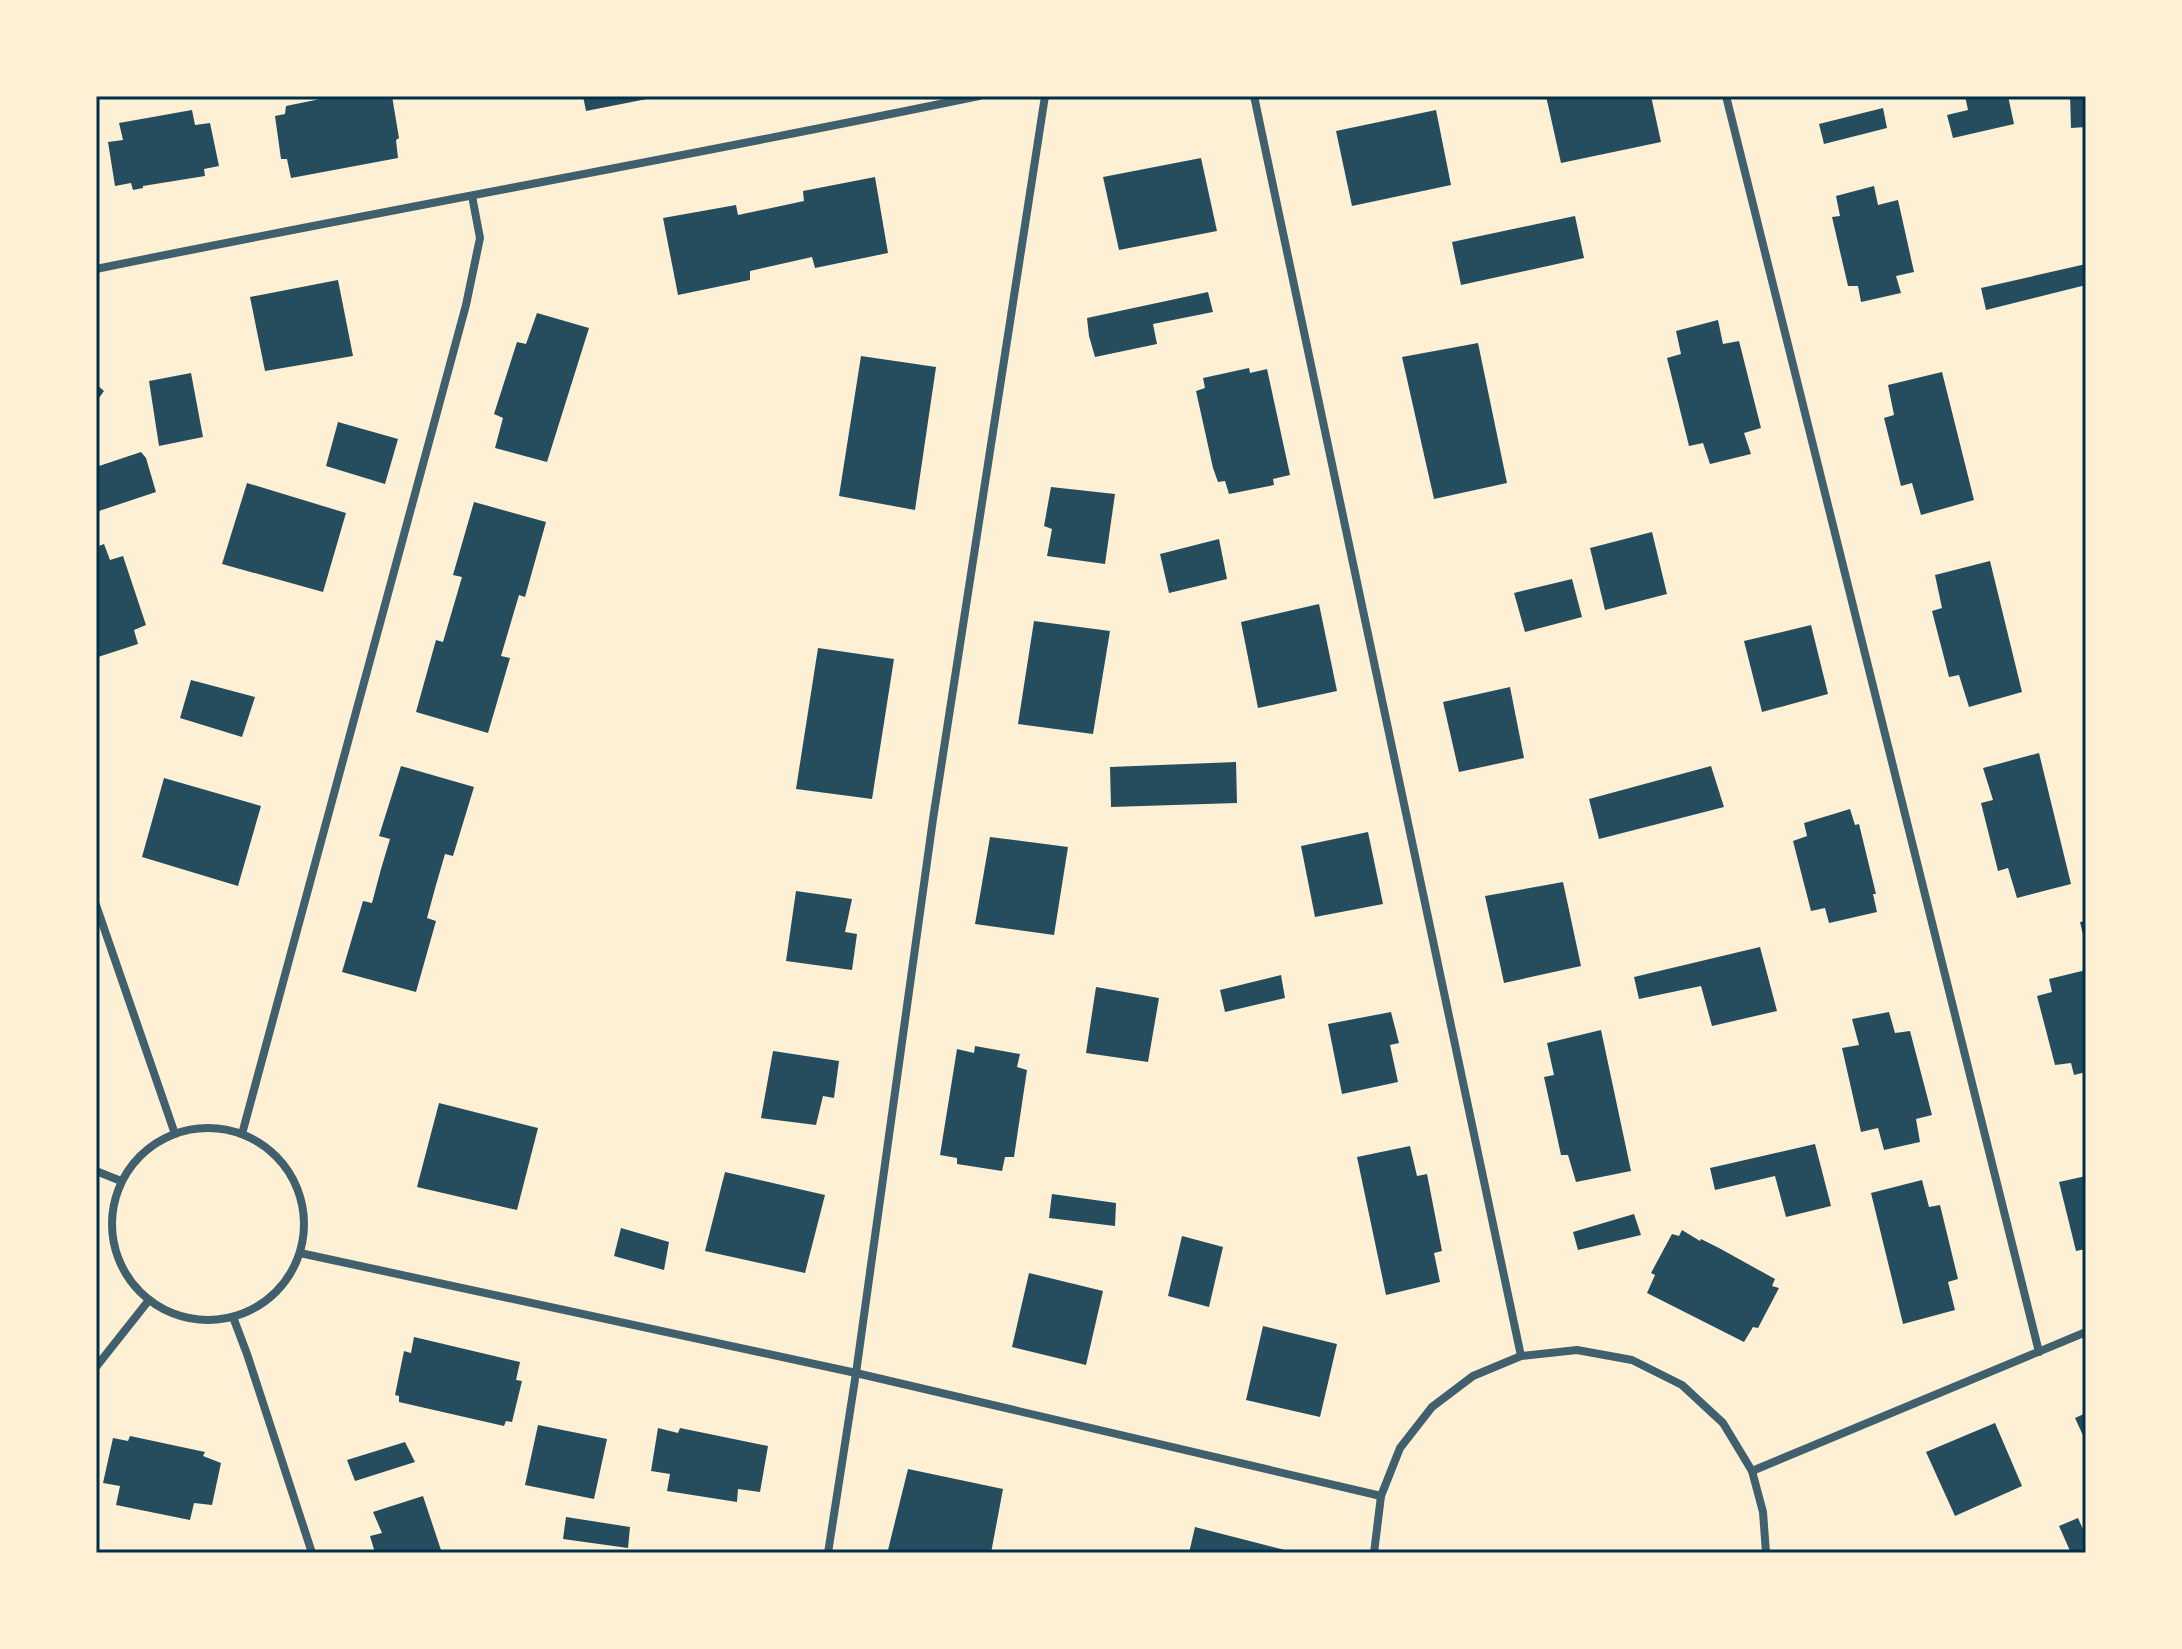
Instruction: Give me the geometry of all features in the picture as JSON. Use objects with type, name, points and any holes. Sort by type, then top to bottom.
[{"type":"street","points":[[96,269],[979,96]]},
{"type":"street","points":[[828,1553],[936,803],[1045,96]]},
{"type":"street","points":[[1254,96],[1521,1356]]},
{"type":"street","points":[[1726,96],[2039,1352]]},
{"type":"street","points":[[242,1134],[466,305],[480,238],[472,196]]},
{"type":"street","points":[[96,905],[175,1134]]},
{"type":"street","points":[[197,1128],[220,1128],[242,1134],[267,1149],[287,1169],[300,1196],[304,1224],[300,1253],[285,1281],[262,1304],[233,1317],[203,1320],[174,1315],[149,1300],[130,1281],[118,1259],[112,1233],[114,1207],[121,1181],[153,1145],[175,1134],[197,1128]]},
{"type":"street","points":[[96,1171],[121,1181]]},
{"type":"street","points":[[300,1253],[856,1373],[1381,1496]]},
{"type":"street","points":[[96,1367],[149,1300]]},
{"type":"street","points":[[233,1317],[312,1553]]},
{"type":"street","points":[[1752,1471],[2086,1332]]},
{"type":"street","points":[[1374,1553],[1381,1496],[1400,1448],[1432,1407],[1473,1376],[1521,1356],[1577,1350],[1632,1360],[1682,1385],[1723,1423],[1752,1471],[1763,1512],[1766,1553]]},
{"type":"building","points":[[335,96],[392,96],[399,138],[396,140],[398,158],[291,178],[287,159],[281,159],[275,116],[285,114],[286,106]]},
{"type":"building","points":[[583,96],[657,96],[657,97],[586,111]]},
{"type":"building","points":[[1546,96],[1651,96],[1661,142],[1561,163]]},
{"type":"building","points":[[1965,96],[2008,96],[2014,124],[1953,138],[1947,115],[1968,110]]},
{"type":"building","points":[[2070,96],[2086,96],[2086,127],[2071,128]]},
{"type":"building","points":[[1883,108],[1887,128],[1824,144],[1819,124]]},
{"type":"building","points":[[192,110],[195,125],[210,123],[219,166],[204,169],[205,176],[133,190],[131,183],[115,186],[108,142],[123,140],[119,123]]},
{"type":"building","points":[[1436,110],[1451,185],[1352,206],[1336,131]]},
{"type":"building","points":[[1201,158],[1217,231],[1119,250],[1103,177]]},
{"type":"building","points":[[875,177],[888,253],[815,268],[812,257],[750,271],[750,280],[678,295],[663,218],[736,205],[738,215],[804,201],[803,191]]},
{"type":"building","points":[[1874,186],[1878,205],[1898,200],[1914,272],[1896,276],[1901,293],[1861,302],[1858,286],[1848,286],[1832,217],[1840,216],[1836,196]]},
{"type":"building","points":[[1575,216],[1584,258],[1461,285],[1452,242]]},
{"type":"building","points":[[2086,264],[2086,285],[1986,310],[1981,288]]},
{"type":"building","points":[[338,280],[353,356],[265,371],[250,297]]},
{"type":"building","points":[[1208,292],[1213,312],[1153,324],[1157,344],[1095,357],[1087,318]]},
{"type":"building","points":[[537,313],[589,328],[547,462],[495,448],[503,418],[494,414],[517,342],[526,344]]},
{"type":"building","points":[[1718,320],[1723,344],[1739,341],[1761,428],[1744,433],[1751,454],[1710,464],[1703,443],[1689,446],[1667,358],[1681,354],[1676,331]]},
{"type":"building","points":[[1478,343],[1507,483],[1434,499],[1402,357]]},
{"type":"building","points":[[861,356],[936,367],[915,510],[839,496]]},
{"type":"building","points":[[1249,368],[1250,373],[1267,369],[1290,475],[1273,479],[1274,485],[1229,494],[1225,481],[1218,482],[1213,468],[1196,391],[1205,388],[1203,378]]},
{"type":"building","points":[[1942,372],[1974,500],[1921,515],[1912,483],[1901,486],[1884,418],[1894,415],[1888,385]]},
{"type":"building","points":[[191,373],[203,437],[159,446],[149,381]]},
{"type":"building","points":[[96,384],[104,391],[96,402]]},
{"type":"building","points":[[338,422],[398,439],[385,484],[326,466]]},
{"type":"building","points":[[141,452],[146,458],[156,492],[96,512],[96,467]]},
{"type":"building","points":[[247,483],[346,513],[323,592],[222,564]]},
{"type":"building","points":[[1051,487],[1115,494],[1105,564],[1047,556],[1052,529],[1044,526]]},
{"type":"building","points":[[474,502],[546,522],[525,597],[519,595],[501,656],[510,658],[488,733],[416,712],[436,640],[443,642],[462,577],[453,575]]},
{"type":"building","points":[[1652,532],[1667,594],[1605,610],[1590,548]]},
{"type":"building","points":[[1219,539],[1227,579],[1169,593],[1160,554]]},
{"type":"building","points":[[104,544],[110,560],[123,556],[146,625],[134,630],[138,644],[98,657],[96,547]]},
{"type":"building","points":[[1990,561],[2022,692],[1969,707],[1959,675],[1949,677],[1932,611],[1942,608],[1935,575]]},
{"type":"building","points":[[1572,579],[1582,617],[1525,632],[1514,593]]},
{"type":"building","points":[[1319,604],[1337,691],[1258,708],[1241,622]]},
{"type":"building","points":[[1034,621],[1110,631],[1093,734],[1018,724]]},
{"type":"building","points":[[1811,625],[1828,694],[1762,712],[1744,641]]},
{"type":"building","points":[[818,648],[894,659],[872,799],[796,789]]},
{"type":"building","points":[[191,680],[255,697],[242,737],[180,718]]},
{"type":"building","points":[[1510,687],[1524,758],[1459,772],[1443,702]]},
{"type":"building","points":[[2039,753],[2071,884],[2017,898],[2008,868],[1998,871],[1981,803],[1993,800],[1983,768]]},
{"type":"building","points":[[1236,762],[1237,803],[1111,807],[1110,767]]},
{"type":"building","points":[[401,766],[474,787],[453,856],[445,854],[436,885],[427,918],[436,921],[416,992],[342,972],[363,901],[372,903],[390,839],[379,836]]},
{"type":"building","points":[[1711,766],[1724,807],[1599,839],[1589,799]]},
{"type":"building","points":[[164,778],[261,806],[238,886],[142,857]]},
{"type":"building","points":[[1850,809],[1855,825],[1859,824],[1876,894],[1873,894],[1877,912],[1829,923],[1825,908],[1811,911],[1793,841],[1807,836],[1804,823]]},
{"type":"building","points":[[1368,832],[1383,904],[1315,917],[1301,846]]},
{"type":"building","points":[[990,837],[1068,847],[1054,935],[975,924]]},
{"type":"building","points":[[1563,882],[1581,966],[1504,983],[1485,896]]},
{"type":"building","points":[[796,891],[852,899],[845,932],[857,934],[852,970],[786,961]]},
{"type":"building","points":[[2086,921],[2086,942],[2085,943],[2080,922]]},
{"type":"building","points":[[1760,947],[1777,1011],[1712,1026],[1701,986],[1639,999],[1634,977]]},
{"type":"building","points":[[2086,970],[2086,1072],[2074,1075],[2071,1063],[2055,1065],[2037,996],[2052,992],[2049,979]]},
{"type":"building","points":[[1281,975],[1285,998],[1225,1012],[1220,990]]},
{"type":"building","points":[[1096,987],[1159,998],[1148,1062],[1086,1053]]},
{"type":"building","points":[[1391,1012],[1399,1043],[1390,1045],[1398,1082],[1342,1094],[1328,1024]]},
{"type":"building","points":[[1889,1012],[1895,1033],[1910,1031],[1932,1115],[1916,1119],[1920,1142],[1884,1150],[1878,1128],[1861,1132],[1842,1048],[1859,1045],[1852,1019]]},
{"type":"building","points":[[1601,1030],[1631,1171],[1576,1182],[1568,1155],[1561,1155],[1544,1077],[1554,1075],[1547,1043]]},
{"type":"building","points":[[975,1046],[1020,1054],[1017,1067],[1027,1070],[1014,1157],[1005,1157],[1002,1171],[957,1164],[957,1158],[940,1155],[957,1049],[974,1053]]},
{"type":"building","points":[[773,1051],[839,1061],[834,1098],[823,1096],[816,1125],[761,1118]]},
{"type":"building","points":[[439,1103],[538,1128],[517,1210],[417,1187]]},
{"type":"building","points":[[1815,1144],[1831,1206],[1786,1217],[1775,1176],[1715,1190],[1710,1168]]},
{"type":"building","points":[[1410,1146],[1417,1176],[1427,1174],[1442,1251],[1434,1253],[1440,1282],[1386,1295],[1357,1157]]},
{"type":"building","points":[[725,1172],[825,1195],[805,1273],[705,1251]]},
{"type":"building","points":[[2086,1176],[2086,1249],[2076,1251],[2059,1182]]},
{"type":"building","points":[[1922,1180],[1929,1207],[1940,1205],[1958,1279],[1948,1282],[1955,1310],[1903,1324],[1871,1193]]},
{"type":"building","points":[[1052,1194],[1116,1203],[1115,1226],[1049,1218]]},
{"type":"building","points":[[1634,1214],[1641,1235],[1578,1250],[1573,1232]]},
{"type":"building","points":[[621,1228],[669,1242],[664,1270],[614,1256]]},
{"type":"building","points":[[1682,1230],[1775,1279],[1772,1286],[1779,1288],[1758,1328],[1753,1327],[1744,1342],[1647,1293],[1655,1275],[1651,1273],[1672,1234],[1679,1236]]},
{"type":"building","points":[[1182,1236],[1223,1247],[1209,1307],[1168,1296]]},
{"type":"building","points":[[1029,1273],[1103,1291],[1086,1365],[1012,1347]]},
{"type":"building","points":[[1263,1326],[1337,1344],[1320,1417],[1246,1400]]},
{"type":"building","points":[[414,1337],[520,1362],[516,1380],[522,1381],[512,1422],[506,1421],[504,1426],[399,1402],[399,1396],[395,1395],[404,1351],[411,1353]]},
{"type":"building","points":[[2086,1413],[2086,1442],[2075,1418]]},
{"type":"building","points":[[1995,1423],[2022,1486],[1955,1516],[1926,1452]]},
{"type":"building","points":[[538,1425],[607,1439],[594,1499],[525,1485]]},
{"type":"building","points":[[658,1428],[678,1433],[680,1428],[768,1446],[760,1492],[738,1489],[737,1502],[667,1491],[670,1474],[651,1471]]},
{"type":"building","points":[[130,1436],[205,1452],[203,1456],[221,1463],[212,1505],[194,1503],[190,1520],[116,1505],[120,1486],[103,1483],[113,1438],[128,1441]]},
{"type":"building","points":[[405,1442],[415,1462],[355,1481],[347,1460]]},
{"type":"building","points":[[908,1469],[1003,1489],[991,1553],[902,1553],[888,1550]]},
{"type":"building","points":[[423,1496],[442,1553],[375,1553],[370,1536],[382,1533],[373,1512]]},
{"type":"building","points":[[566,1517],[630,1527],[628,1548],[563,1539]]},
{"type":"building","points":[[2078,1518],[2086,1536],[2086,1553],[2071,1553],[2059,1526]]},
{"type":"building","points":[[1195,1527],[1293,1552],[1293,1553],[1189,1553]]}]
